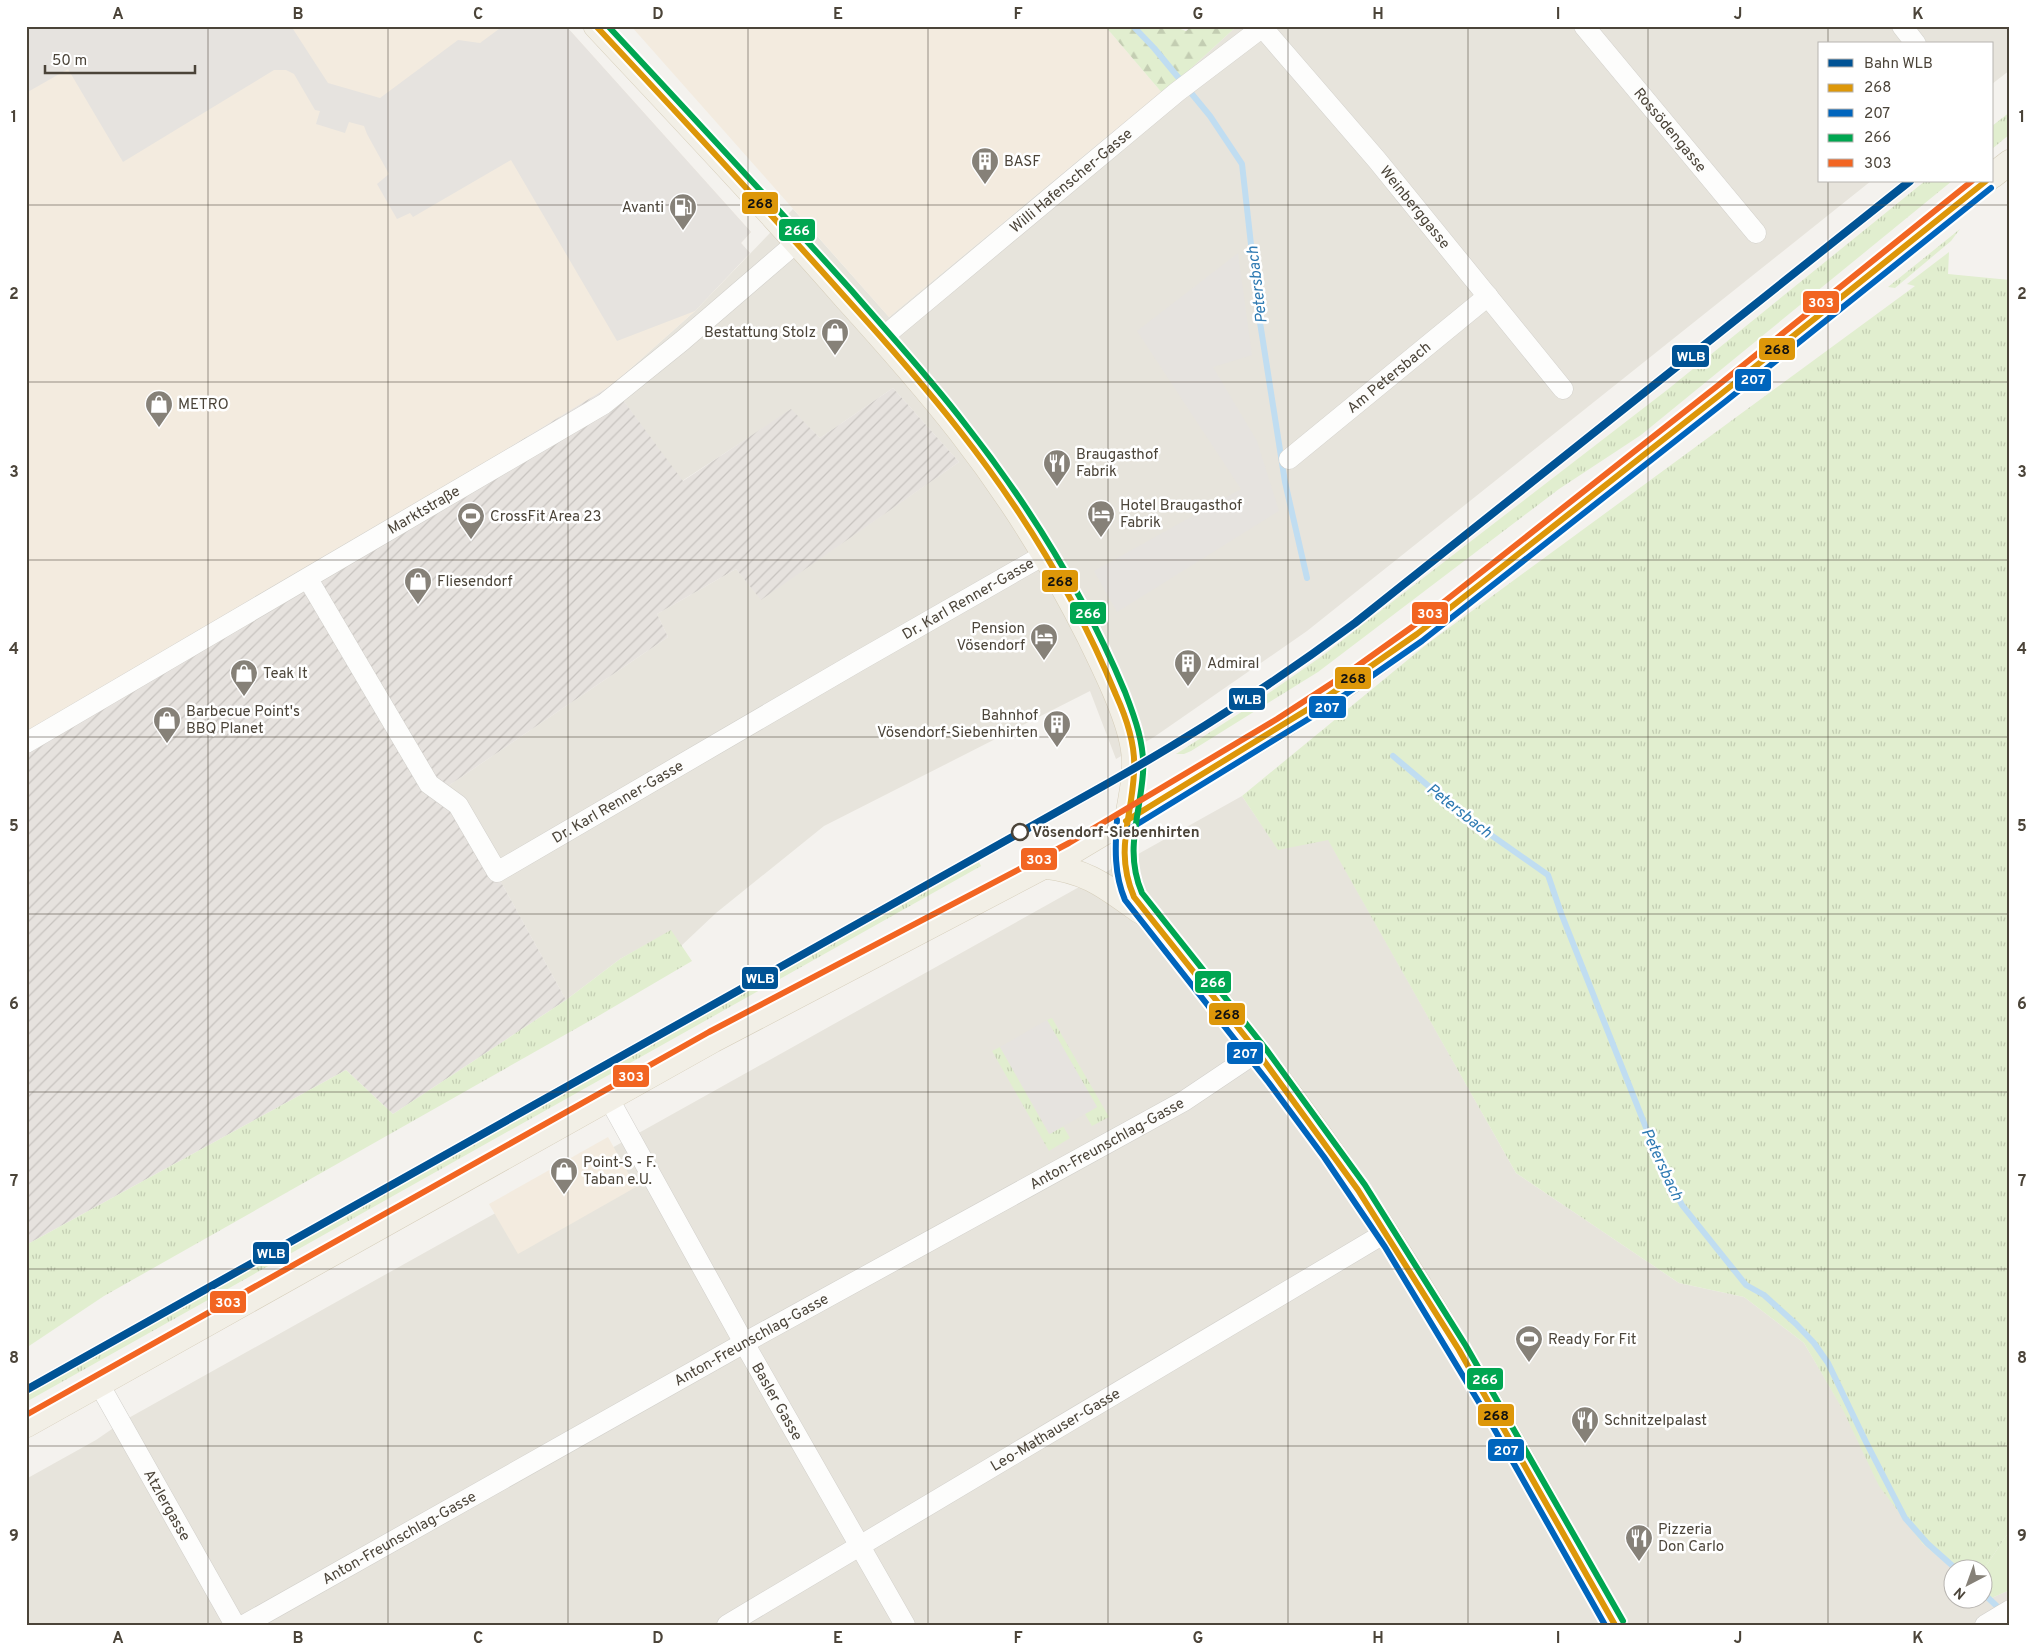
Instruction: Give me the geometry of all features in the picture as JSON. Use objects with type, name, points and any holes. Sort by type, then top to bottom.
[{"type":"main road","points":[[596,26],[797,242],[944,411],[981,459],[1044,555],[1070,598],[1089,636],[1129,730],[1135,768],[1126,821],[1124,846],[1127,878],[1133,896],[1257,1052],[1386,1233],[1471,1371],[1616,1625]]},
{"type":"main road","points":[[1994,174],[2010,162]]},
{"type":"main road","points":[[26,1425],[726,1033],[1126,821],[1311,708],[1417,634],[1721,394],[1985,182]]},
{"type":"main road","points":[[1044,866],[1088,876],[1148,916]]},
{"type":"street","name":"Rossödengasse","points":[[1584,26],[1756,233]]},
{"type":"street","points":[[1902,26],[1914,42]]},
{"type":"street","name":"Willi Hafenscher-Gasse","points":[[882,338],[1194,78],[1264,27]]},
{"type":"street","name":"Weinberggasse","points":[[1264,27],[1377,160],[1563,389]]},
{"type":"street","name":"Marktstraße","points":[[26,743],[604,404],[682,341],[797,242]]},
{"type":"street","name":"Am Petersbach","points":[[1289,459],[1488,296]]},
{"type":"street","name":"Dr. Karl Renner-Gasse","points":[[308,579],[429,784],[458,805],[496,872],[1044,555]]},
{"type":"street","name":"Anton-Freunschlag-Gasse","points":[[244,1625],[744,1343],[1184,1101],[1257,1052]]},
{"type":"street","name":"Basler Gasse","points":[[609,1099],[744,1343],[905,1625]]},
{"type":"street","name":"Leo-Mathauser-Gasse","points":[[727,1625],[1386,1233]]},
{"type":"street","name":"Atzlergasse","points":[[99,1384],[235,1625]]},
{"type":"shaded area","points":[[26,26],[566,26],[751,232],[741,243],[750,253],[695,311],[612,385],[26,742]]},
{"type":"shaded area","points":[[26,26],[291,26],[328,83],[380,98],[458,40],[480,43],[503,26],[566,26],[751,232],[741,243],[750,253],[695,311],[617,341],[511,160],[413,217],[410,213],[397,219],[377,184],[389,174],[364,126],[349,122],[345,133],[316,124],[320,111],[315,110],[294,74],[286,70],[274,70],[123,162],[68,69],[26,93]]},
{"type":"shaded area","points":[[631,26],[1105,26],[1163,94],[1116,129],[889,317]]},
{"type":"shaded area","points":[[1237,26],[2010,26],[2010,70],[1994,82],[1994,42],[1818,42],[1818,182],[1870,182],[1307,631],[1154,737],[1116,759],[1090,691],[824,826],[716,913],[681,946],[671,931],[620,959],[566,1000],[448,786],[668,637],[657,614],[736,569],[761,599],[959,462],[893,388],[820,438],[791,410],[682,481],[612,385],[695,311],[793,209],[889,317],[1116,129],[1163,94]]},
{"type":"shaded area","points":[[1238,253],[1252,355],[1213,367],[1257,441],[1279,511],[1117,612],[1094,571],[1241,489],[1137,331]]},
{"type":"shaded area","points":[[612,385],[683,481],[791,409],[820,438],[893,388],[959,462],[761,600],[736,569],[657,614],[668,637],[448,786],[566,1000],[393,1114],[346,1070],[26,1245],[26,742]]},
{"type":"shaded area","points":[[1242,796],[1278,849],[1328,839],[1516,1173],[1679,1283],[1744,1297],[1804,1343],[1922,1543],[1944,1561],[1944,1608],[1994,1608],[1994,1597],[2010,1590],[2010,1625],[26,1625],[26,1479],[96,1440],[125,1420]]},
{"type":"shaded area","points":[[1047,1020],[1097,1107],[1050,1134],[1000,1047]]},
{"type":"shaded area","name":"Point-S - F. Taban e.U.","points":[[608,1137],[636,1187],[518,1254],[489,1204]]},
{"type":"green space","points":[[1105,26],[1172,26],[1186,31],[1192,26],[1237,26],[1163,94]]},
{"type":"green space","points":[[2010,112],[2010,134],[1994,147],[1994,124]]},
{"type":"green space","points":[[1924,182],[1951,182],[1641,435],[1559,489],[1318,672],[1191,751],[1184,754],[1176,754],[1243,711],[1322,656],[1667,390]]},
{"type":"green space","points":[[1960,229],[1951,241],[1895,288],[1888,287]]},
{"type":"green space","points":[[1949,252],[1948,274],[2010,280],[2010,1530],[1991,1558],[1944,1558],[1944,1561],[1922,1543],[1879,1486],[1843,1410],[1804,1343],[1744,1297],[1679,1283],[1516,1173],[1328,840],[1278,850],[1242,796],[1427,644],[1915,286],[1907,284]]},
{"type":"green space","points":[[979,862],[981,866],[26,1402],[26,1394]]},
{"type":"green space","points":[[671,930],[692,961],[104,1296],[26,1348],[26,1245],[346,1070],[393,1114],[566,1000],[620,959]]},
{"type":"green space","points":[[1052,1018],[1109,1117],[1092,1126],[1085,1114],[1097,1107],[1047,1020]]},
{"type":"green space","points":[[1000,1047],[1049,1134],[1063,1126],[1070,1138],[1049,1151],[992,1051]]},
{"type":"green space","points":[[2010,1530],[2010,1590],[1994,1597],[1994,1558],[1991,1558]]},
{"type":"waterway","name":"Petersbach","points":[[1133,26],[1154,48],[1210,116],[1242,164],[1259,316],[1285,482],[1307,578]]},
{"type":"waterway","name":"Petersbach","points":[[1393,756],[1464,816],[1548,875],[1561,913],[1656,1153],[1682,1205],[1746,1285],[1764,1295],[1814,1343],[1828,1363],[1905,1518],[1928,1544],[1944,1558]]},
{"type":"waterway","name":"Petersbach","points":[[1994,1603],[2002,1611]]},
{"type":"rail line","name":"WLB","points":[[26,1390],[1112,781],[1236,706],[1355,623],[1909,182]]},
{"type":"transit line","name":"268","points":[[596,26],[903,362],[982,460],[1026,524],[1066,590],[1084,625],[1120,704],[1130,732],[1134,752],[1134,772],[1126,835],[1125,864],[1134,897],[1259,1054],[1358,1190],[1459,1350],[1615,1625]]},
{"type":"transit line","name":"266","points":[[608,26],[792,224],[910,357],[989,455],[1033,519],[1074,586],[1092,621],[1125,692],[1136,722],[1141,742],[1143,773],[1135,833],[1134,863],[1142,893],[1266,1049],[1365,1185],[1466,1346],[1623,1621]]},
{"type":"transit line","name":"303","points":[[26,1415],[709,1032],[1069,843],[1277,719],[1349,672],[1412,627],[1716,387],[1971,182]]},
{"type":"transit line","name":"268","points":[[1126,821],[1318,703],[1417,634],[1721,394],[1985,182]]},
{"type":"transit line","name":"207","points":[[1131,828],[1323,710],[1422,641],[1726,401],[1991,188]]},
{"type":"transit line","name":"207","points":[[1117,820],[1117,871],[1125,900],[1269,1083],[1324,1157],[1385,1247],[1483,1409],[1605,1625]]},
{"type":"place","name":"BASF","points":[[985,185]]},
{"type":"place","name":"Avanti","points":[[683,231]]},
{"type":"place","name":"Bestattung Stolz","points":[[835,356]]},
{"type":"place","name":"METRO","points":[[159,428]]},
{"type":"place","name":"Braugasthof Fabrik","points":[[1057,487]]},
{"type":"place","name":"Hotel Braugasthof Fabrik","points":[[1101,538]]},
{"type":"place","name":"CrossFit Area 23","points":[[471,540]]},
{"type":"place","name":"Fliesendorf","points":[[418,605]]},
{"type":"place","name":"Pension Vösendorf","points":[[1044,661]]},
{"type":"place","name":"Admiral","points":[[1188,687]]},
{"type":"place","name":"Teak It","points":[[244,697]]},
{"type":"place","name":"Barbecue Point's BBQ Planet","points":[[167,744]]},
{"type":"place","name":"Bahnhof Vösendorf-Siebenhirten","points":[[1057,748]]},
{"type":"place","name":"Vösendorf-Siebenhirten","points":[[1020,832]]},
{"type":"place","name":"Point-S - F. Taban e.U.","points":[[564,1195]]},
{"type":"place","name":"Ready For Fit","points":[[1529,1363]]},
{"type":"place","name":"Schnitzelpalast","points":[[1585,1444]]},
{"type":"place","name":"Pizzeria Don Carlo","points":[[1639,1562]]}]
